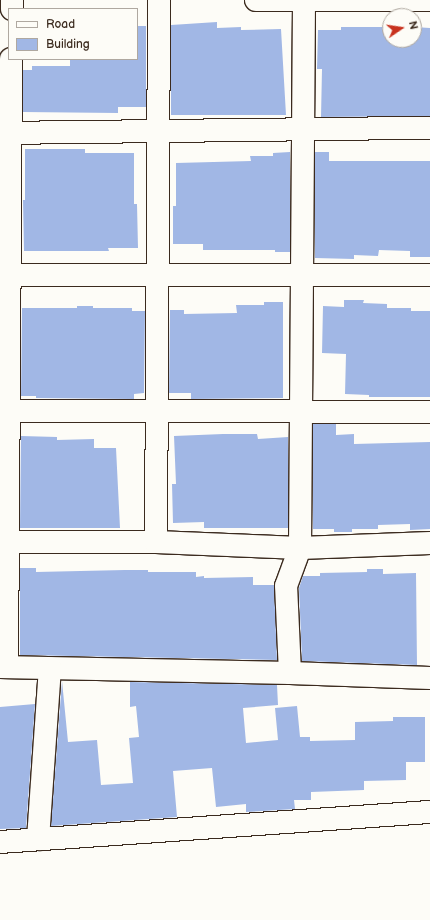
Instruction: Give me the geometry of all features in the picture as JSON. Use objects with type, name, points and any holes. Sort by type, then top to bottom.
[{"type":"street","points":[[156,542],[159,0]]},
{"type":"street","points":[[256,0],[430,0]]},
{"type":"street","points":[[290,673],[286,586],[300,548],[304,0]]},
{"type":"street","points":[[11,60],[5,133],[3,667],[290,673],[430,678]]},
{"type":"street","points":[[5,133],[430,128]]},
{"type":"street","points":[[5,275],[430,275]]},
{"type":"street","points":[[4,410],[430,412]]},
{"type":"street","points":[[4,542],[156,542],[300,548],[430,543]]},
{"type":"street","points":[[38,839],[50,668]]},
{"type":"street","points":[[0,842],[430,812]]},
{"type":"building","points":[[217,22],[217,28],[241,27],[241,30],[281,29],[286,115],[171,115],[171,25]]},
{"type":"building","points":[[138,26],[146,26],[146,107],[118,107],[118,113],[23,112],[23,70],[32,70],[32,66],[70,66],[70,60],[138,60]]},
{"type":"building","points":[[341,27],[382,27],[382,48],[422,48],[422,28],[430,28],[430,116],[321,117],[322,69],[317,69],[318,30],[341,30]]},
{"type":"building","points":[[25,149],[85,149],[85,153],[134,153],[134,204],[137,204],[138,248],[108,248],[109,251],[24,251],[23,200],[25,200]]},
{"type":"building","points":[[290,152],[290,252],[275,252],[275,250],[203,250],[203,244],[173,244],[173,206],[176,206],[176,163],[251,161],[250,156],[273,156],[273,153]]},
{"type":"building","points":[[315,152],[329,152],[329,161],[430,161],[430,257],[410,257],[410,251],[379,250],[378,256],[354,255],[354,259],[315,258]]},
{"type":"building","points":[[344,300],[364,300],[363,303],[387,304],[387,308],[411,308],[411,311],[430,311],[430,397],[369,397],[369,395],[345,394],[346,354],[322,353],[323,306],[344,307]]},
{"type":"building","points":[[264,302],[283,302],[283,398],[191,399],[191,393],[169,393],[170,310],[184,310],[184,314],[237,313],[236,305],[264,305]]},
{"type":"building","points":[[77,306],[93,306],[93,308],[132,308],[132,311],[145,311],[144,393],[134,394],[134,399],[36,398],[36,396],[21,396],[22,308],[77,308]]},
{"type":"building","points":[[313,424],[336,424],[336,435],[354,434],[354,444],[430,442],[430,529],[410,530],[410,524],[378,525],[378,529],[352,529],[352,532],[334,532],[334,529],[313,529]]},
{"type":"building","points":[[257,434],[258,439],[288,437],[288,528],[204,528],[204,522],[173,523],[172,484],[176,484],[174,436]]},
{"type":"building","points":[[21,436],[57,437],[57,440],[94,439],[94,448],[116,448],[120,528],[20,528]]},
{"type":"building","points":[[20,568],[36,568],[36,572],[148,570],[148,572],[196,572],[196,577],[204,576],[204,578],[253,577],[253,585],[274,585],[277,660],[20,655]]},
{"type":"building","points":[[367,569],[383,569],[383,574],[416,573],[417,665],[302,661],[299,588],[303,576],[320,576],[320,573],[367,572]]},
{"type":"building","points":[[62,681],[68,742],[97,740],[101,785],[133,783],[129,738],[139,737],[136,706],[130,707],[130,682],[277,685],[278,705],[243,708],[246,743],[278,740],[275,708],[297,706],[300,737],[310,737],[310,741],[355,740],[355,722],[393,721],[393,717],[425,717],[425,762],[406,762],[406,780],[364,781],[364,790],[311,792],[311,800],[294,800],[295,809],[246,812],[246,804],[216,807],[212,768],[173,771],[177,817],[51,826]]},
{"type":"building","points":[[35,704],[26,828],[0,829],[0,707]]}]
